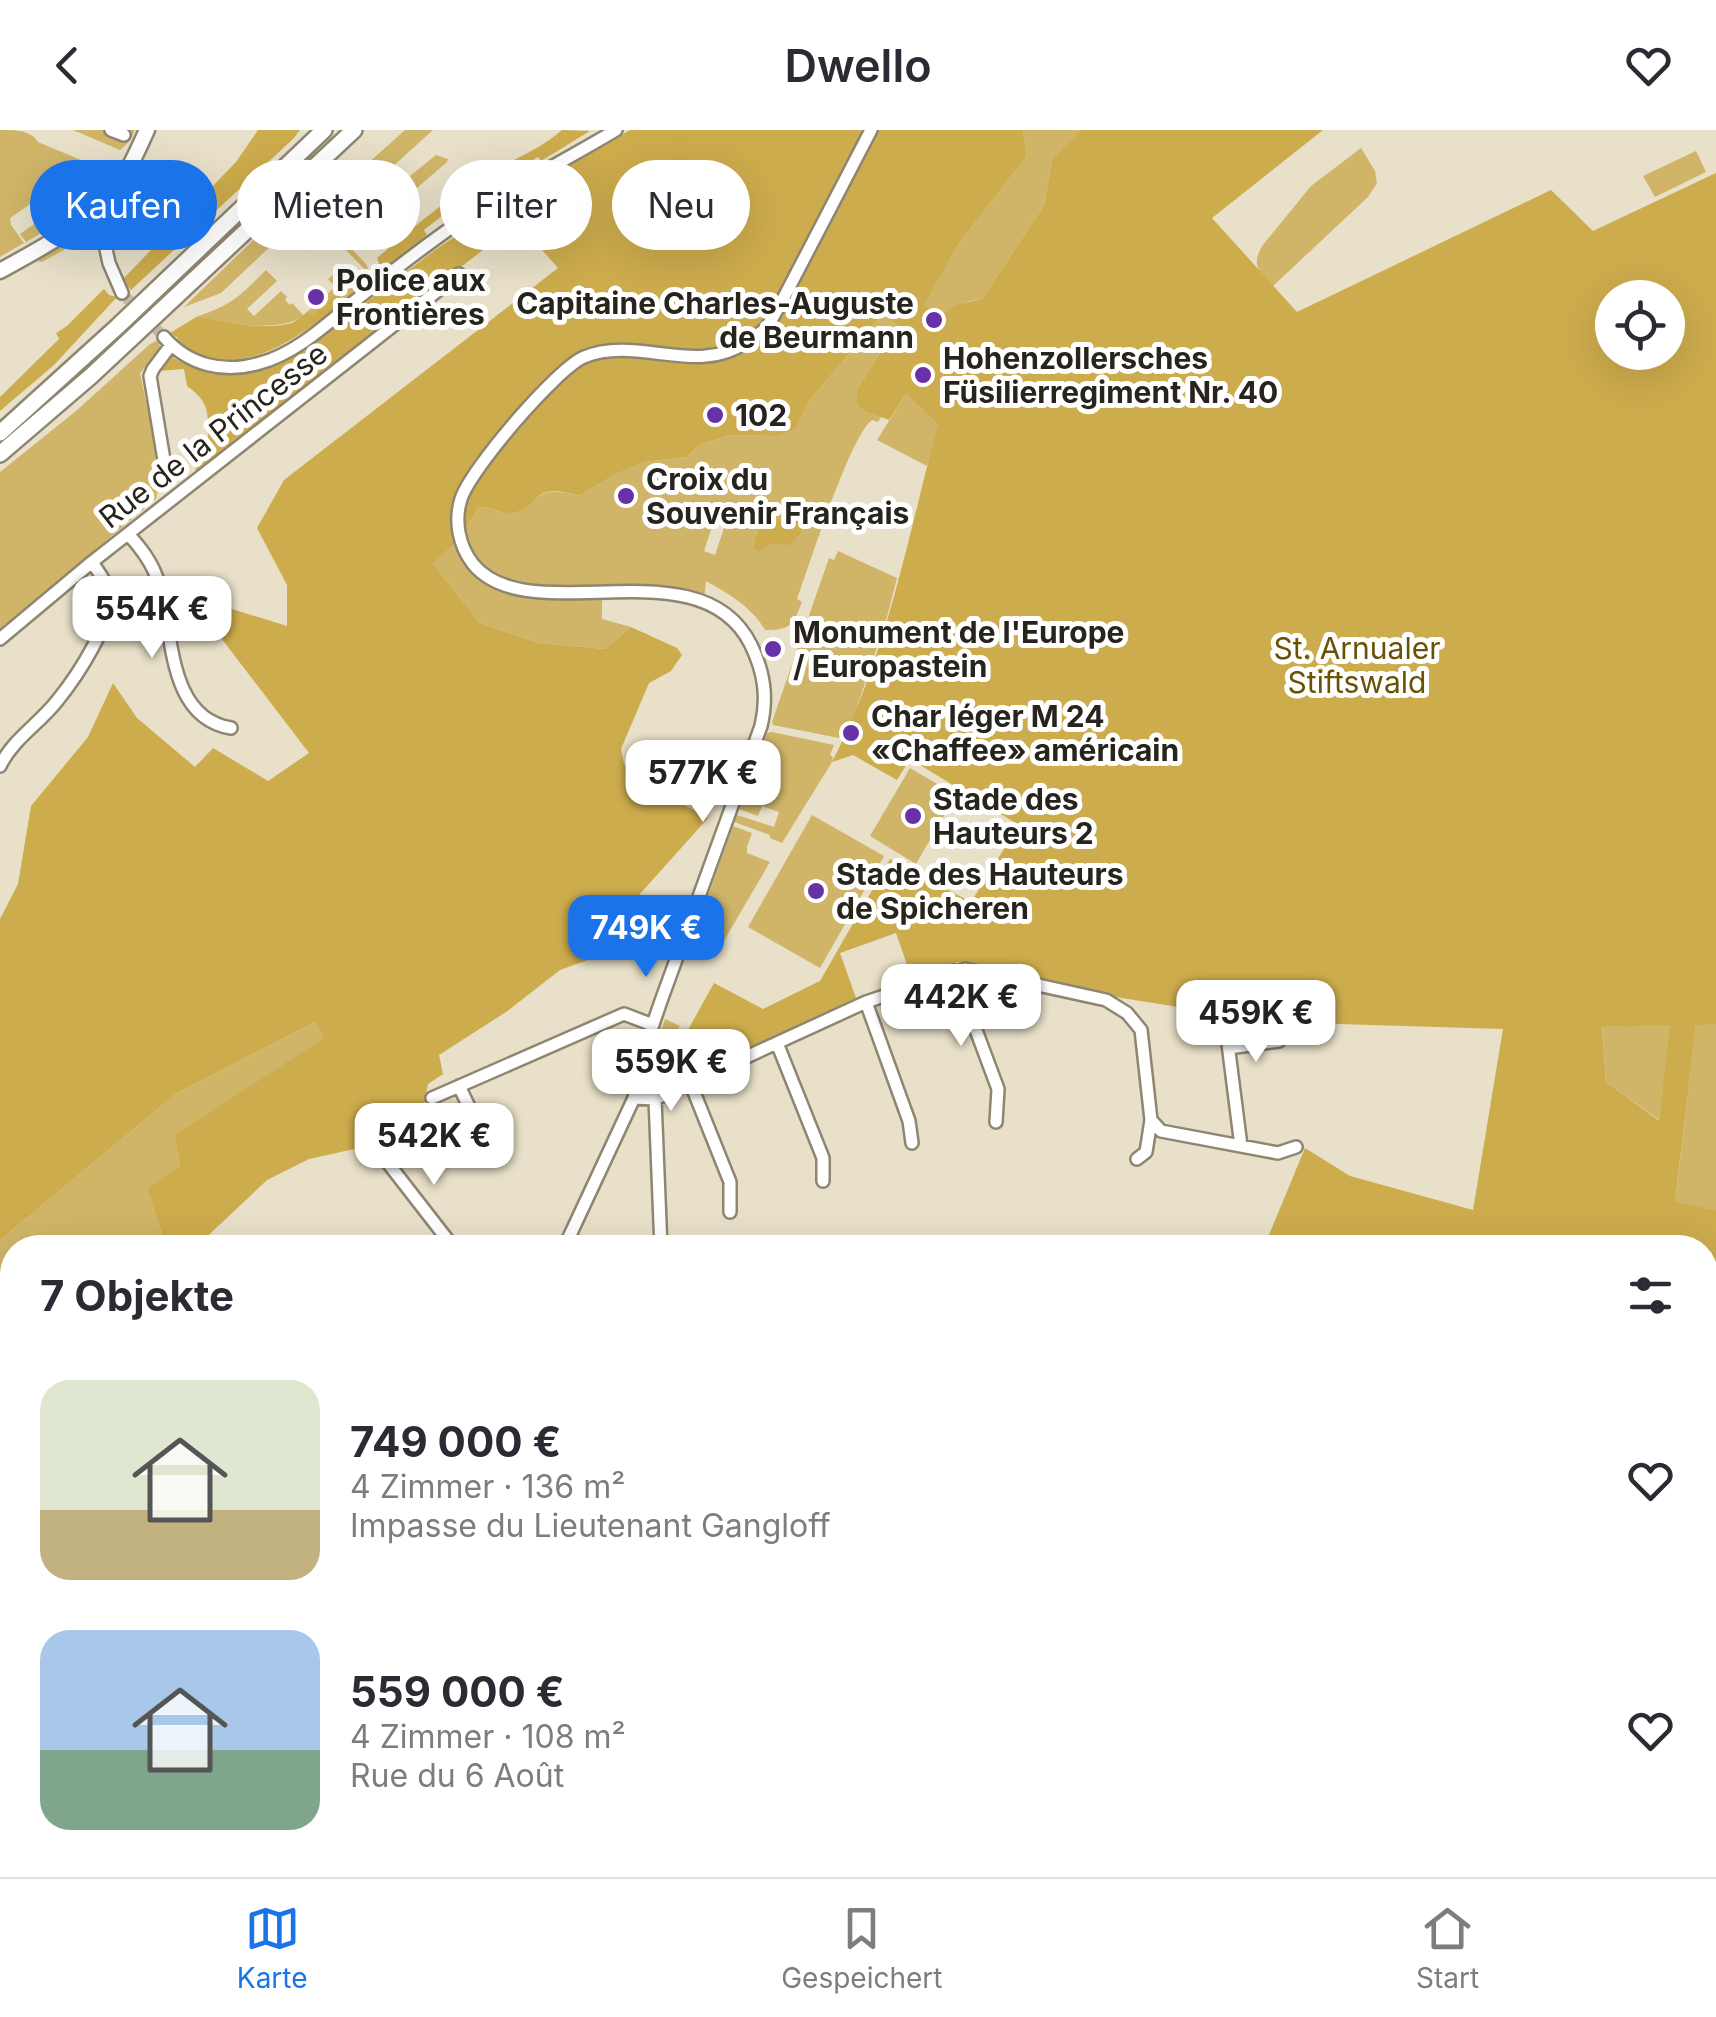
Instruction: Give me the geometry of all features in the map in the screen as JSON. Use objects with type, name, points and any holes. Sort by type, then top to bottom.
[{"type":"highway","points":[[0,433],[118,328],[324,130]]},
{"type":"highway","points":[[0,454],[103,365],[354,130]]},
{"type":"main road","points":[[132,160],[146,130]]},
{"type":"main road","points":[[0,271],[36,250]]},
{"type":"street","points":[[166,472],[150,376],[167,341],[197,362],[220,367],[259,364],[276,357],[323,327],[480,208],[616,130]]},
{"type":"street","points":[[570,1235],[634,1098],[651,1031],[761,726],[765,684],[748,638],[716,608],[686,596],[540,592],[516,589],[488,578],[475,567],[460,539],[458,510],[467,486],[485,459],[530,404],[578,359],[601,350],[630,349],[705,357],[736,349],[764,330],[871,130]]},
{"type":"street","points":[[106,250],[122,293]]},
{"type":"street","name":"Rue de la Princesse","points":[[0,639],[92,562],[459,274]]},
{"type":"street","points":[[128,534],[148,560],[160,585],[173,662],[187,696],[209,721],[231,728]]},
{"type":"street","points":[[0,766],[14,745],[56,702],[104,627],[110,604],[108,589],[92,562]]},
{"type":"street","points":[[634,1098],[655,1100],[866,1002],[965,969],[1106,1000],[1128,1013],[1140,1030],[1151,1120],[1146,1152],[1138,1159]]},
{"type":"street","points":[[954,971],[998,1089],[996,1122]]},
{"type":"street","points":[[866,1002],[909,1121],[912,1143]]},
{"type":"street","points":[[432,1098],[624,1014],[651,1031]]},
{"type":"street","points":[[1241,1146],[1228,1042],[1278,1041]]},
{"type":"street","points":[[776,1043],[823,1158],[823,1181]]},
{"type":"street","points":[[690,1082],[728,1176],[730,1212]]},
{"type":"street","points":[[404,1158],[482,1134],[459,1086]]},
{"type":"street","points":[[655,1100],[660,1235]]},
{"type":"street","points":[[1151,1120],[1162,1130],[1278,1153],[1296,1147]]},
{"type":"street","points":[[382,1154],[444,1235]]},
{"type":"shaded area","points":[[0,130],[17,131],[81,160],[30,160],[30,204],[10,218],[24,243],[0,257]]},
{"type":"shaded area","points":[[73,130],[135,130],[120,150]]},
{"type":"shaded area","points":[[405,130],[433,130],[400,160],[372,160]]},
{"type":"shaded area","points":[[1023,130],[1080,130],[1052,159],[1044,205],[982,299],[959,305],[940,317],[923,306],[959,243],[1027,156]]},
{"type":"shaded area","points":[[1361,148],[1375,171],[1377,183],[1368,197],[1273,286],[1258,268],[1262,246],[1311,186]]},
{"type":"shaded area","points":[[1696,151],[1706,172],[1655,197],[1643,176]]},
{"type":"shaded area","points":[[436,155],[448,159],[440,160],[440,168],[420,185],[420,168]]},
{"type":"shaded area","points":[[237,222],[237,231],[123,340],[0,447],[0,441],[119,336],[208,250],[217,250],[217,241]]},
{"type":"shaded area","points":[[30,227],[30,240],[26,242],[20,234]]},
{"type":"shaded area","points":[[51,250],[64,250],[42,262],[36,259]]},
{"type":"shaded area","points":[[243,250],[267,250],[221,293],[184,307]]},
{"type":"shaded area","points":[[346,250],[353,250],[366,264],[370,273],[366,281],[363,278],[368,273]]},
{"type":"shaded area","points":[[266,270],[277,281],[247,309],[254,316],[281,291],[287,297],[285,300],[304,316],[267,326],[198,316],[235,298]]},
{"type":"shaded area","points":[[338,271],[353,287],[357,284],[358,290],[346,301],[341,296],[311,316],[307,312],[335,287],[328,279]]},
{"type":"shaded area","points":[[883,314],[897,325],[857,390],[866,412],[881,417],[878,422],[872,420],[853,450],[797,599],[802,602],[786,627],[765,630],[747,608],[706,581],[704,602],[602,592],[602,619],[631,627],[605,649],[539,643],[480,623],[433,564],[460,539],[478,507],[507,513],[521,511],[543,494],[562,492],[579,496],[645,462],[687,457],[699,445],[730,435],[779,436],[795,428],[808,402]],"holes":[[[719,506],[730,510],[715,555],[704,551]]]},
{"type":"shaded area","points":[[158,340],[161,350],[140,373],[161,473],[156,499],[0,629],[0,472]]},
{"type":"shaded area","points":[[906,394],[939,424],[927,466],[877,440]]},
{"type":"shaded area","points":[[838,551],[897,578],[851,725],[844,723],[839,738],[772,722],[829,558],[834,560]]},
{"type":"shaded area","points":[[767,733],[834,745],[832,762],[782,843],[734,822],[737,815],[774,827],[779,812],[762,806],[758,816],[739,809]]},
{"type":"shaded area","name":"Stade des Hauteurs 2","points":[[910,768],[956,795],[916,864],[870,836]]},
{"type":"shaded area","name":"Stade des Hauteurs de Spicheren","points":[[812,815],[884,856],[820,968],[748,927]]},
{"type":"shaded area","points":[[733,826],[752,833],[747,853],[770,862],[715,956],[691,943]]},
{"type":"shaded area","points":[[665,1019],[680,1026],[660,1058],[652,1058]]},
{"type":"shaded area","points":[[315,1022],[325,1038],[174,1135],[180,1165],[149,1189],[162,1235],[6,1235],[177,1093]]},
{"type":"shaded area","points":[[1671,1024],[1659,1120],[1606,1082],[1602,1027]]},
{"type":"shaded area","points":[[1696,1024],[1716,1024],[1716,1210],[1675,1203]]},
{"type":"shaded area","points":[[673,1057],[687,1071],[675,1084],[648,1096],[649,1090],[663,1079],[658,1074],[644,1089],[646,1075]]},
{"type":"green space","points":[[258,130],[300,130],[270,160],[237,160]]},
{"type":"green space","points":[[562,130],[590,131],[543,160],[515,160],[536,148]]},
{"type":"green space","name":"St. Arnualer Stiftswald","points":[[630,130],[1023,130],[1027,156],[959,243],[924,305],[940,316],[955,305],[982,299],[1044,205],[1052,159],[1080,130],[1323,130],[1212,218],[1297,312],[1551,190],[1593,231],[1716,173],[1716,1024],[1696,1025],[1675,1202],[1716,1210],[1716,1235],[1269,1235],[1305,1148],[1350,1176],[1473,1210],[1503,1029],[1272,1022],[1097,994],[958,962],[912,979],[896,933],[840,953],[856,998],[691,1075],[673,1057],[714,983],[763,1009],[820,981],[890,859],[971,902],[1019,825],[910,759],[897,780],[853,755],[832,762],[881,639],[938,424],[906,394],[889,420],[866,412],[857,404],[857,390],[897,325],[883,314],[808,402],[796,428],[779,436],[730,435],[699,445],[687,457],[645,462],[579,496],[551,491],[521,511],[507,513],[478,507],[460,539],[433,564],[480,623],[539,643],[605,649],[631,627],[677,648],[682,655],[671,671],[649,683],[621,749],[624,764],[646,784],[708,818],[639,895],[623,947],[560,970],[506,1012],[439,1055],[443,1074],[428,1084],[422,1117],[372,1133],[359,1148],[309,1159],[267,1180],[209,1235],[162,1235],[148,1189],[180,1165],[174,1135],[324,1038],[315,1022],[177,1093],[6,1235],[0,1235],[0,919],[18,884],[31,806],[88,737],[113,683],[137,718],[195,767],[213,748],[268,781],[309,753],[218,634],[219,605],[287,626],[287,585],[257,528],[284,480],[558,268],[542,250],[592,250],[592,160],[579,160]],"holes":[[[1670,1025],[1659,1120],[1606,1082],[1602,1027]]]},
{"type":"green space","points":[[236,162],[237,191],[217,210],[217,182]]},
{"type":"green space","points":[[440,207],[440,217],[424,230],[427,235],[420,241],[420,222]]},
{"type":"green space","name":"St. Arnualer Stiftswald","points":[[440,247],[440,250],[483,250],[196,471],[194,452],[208,442],[206,410],[187,386],[184,369],[159,371],[170,356],[187,365],[220,373],[252,371],[285,360]]},
{"type":"green space","points":[[151,250],[174,250],[131,290],[122,280]]},
{"type":"green space","points":[[387,250],[409,250],[382,273],[377,258]]},
{"type":"green space","points":[[104,289],[117,297],[54,365],[0,411],[0,397],[59,339],[56,333]]},
{"type":"green space","points":[[337,294],[346,301],[307,329],[266,352],[244,358],[200,354],[176,341],[178,338],[170,333],[198,316],[255,326],[290,323],[307,312],[312,315]]},
{"type":"green space","points":[[796,514],[806,520],[793,542],[773,543],[760,551],[754,548],[758,531],[769,517],[786,520]]},
{"type":"tunnel","points":[[122,293],[164,337]]},
{"type":"place","name":"Police aux Frontières","points":[[316,297]]},
{"type":"place","name":"Capitaine Charles-Auguste de Beurmann","points":[[934,320]]},
{"type":"place","name":"Hohenzollersches Füsilierregiment Nr. 40","points":[[923,375]]},
{"type":"place","name":"102","points":[[715,415]]},
{"type":"place","name":"Croix du Souvenir Français","points":[[626,496]]},
{"type":"place","name":"Monument de l'Europe / Europastein","points":[[773,649]]},
{"type":"place","name":"Char léger M 24 «Chaffee» américain","points":[[851,733]]},
{"type":"place","name":"Stade des Hauteurs 2","points":[[913,816]]},
{"type":"place","name":"Stade des Hauteurs de Spicheren","points":[[816,891]]}]
